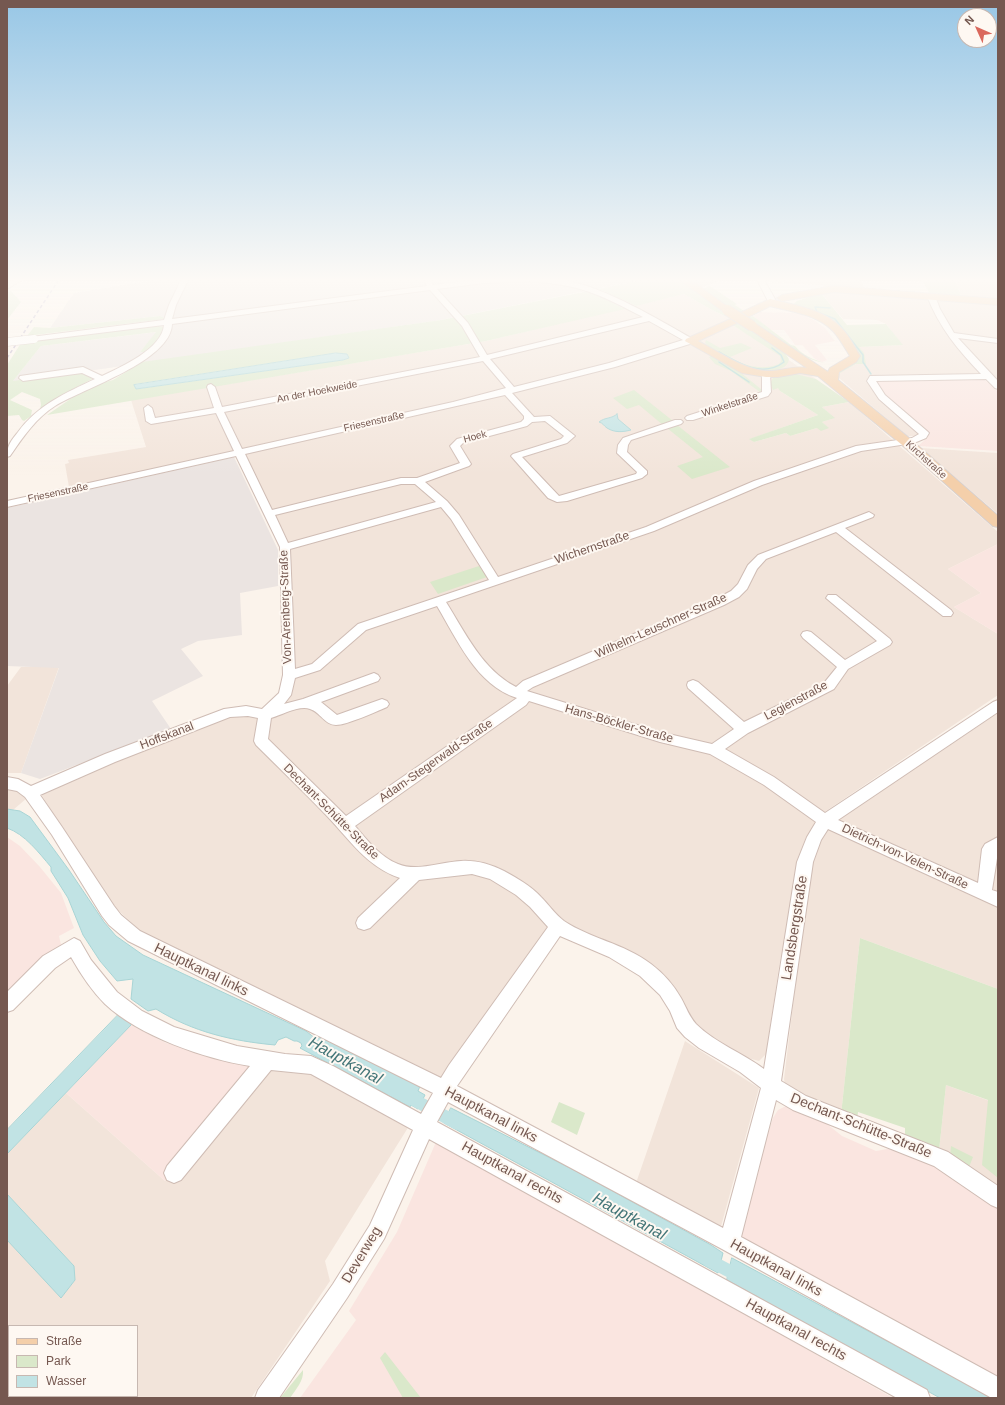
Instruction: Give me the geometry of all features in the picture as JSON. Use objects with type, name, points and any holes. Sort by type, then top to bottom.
[{"type":"main road","points":[[698,344],[746,371],[751,377],[764,378],[800,370],[816,373]]},
{"type":"main road","name":"Kirchstraße","points":[[778,344],[833,381],[905,441],[998,523]]},
{"type":"main road","points":[[833,381],[833,372],[852,360],[855,356],[848,344]]},
{"type":"main road","points":[[764,378],[787,369],[790,366],[793,360],[790,355],[781,349],[788,350],[820,364],[846,364]]},
{"type":"main road","name":"Kirchstraße","points":[[788,350],[816,373],[852,398]]},
{"type":"street","points":[[7,454],[24,429],[45,409],[64,397],[134,362],[158,344]]},
{"type":"street","points":[[476,344],[485,358],[529,416],[529,420]]},
{"type":"street","name":"An der Hoekweide","points":[[148,408],[151,421],[219,410],[485,358],[545,344]]},
{"type":"street","name":"Friesenstraße","points":[[7,504],[239,453],[509,390],[612,365],[681,344]]},
{"type":"street","points":[[958,344],[963,351],[998,386]]},
{"type":"street","points":[[23,378],[82,370],[100,379]]},
{"type":"street","name":"Wichernstraße","points":[[288,675],[316,668],[362,627],[650,528],[758,483],[837,455],[859,448],[920,439],[924,433],[882,397],[871,381],[873,378],[988,376]]},
{"type":"street","name":"Winkelstraße","points":[[529,420],[547,418],[570,436],[564,441],[516,456],[552,496],[557,499],[563,499],[639,476],[642,471],[622,453],[621,450],[628,438],[678,422],[676,420],[678,416],[686,416],[690,418],[765,394],[767,392],[764,378]]},
{"type":"street","points":[[211,387],[219,410],[239,453]]},
{"type":"street","name":"Hoek","points":[[268,514],[401,482],[418,481],[466,464],[455,446],[460,441],[524,424],[529,420]]},
{"type":"street","name":"Von-Arenberg-Straße","points":[[239,453],[285,547],[288,675],[285,695],[264,714]]},
{"type":"street","points":[[418,481],[443,502],[455,517],[495,581]]},
{"type":"street","points":[[285,547],[443,502]]},
{"type":"street","name":"Wilhelm-Leuschner-Straße","points":[[521,695],[528,684],[720,602],[735,594],[743,586],[752,567],[762,558],[869,515]]},
{"type":"street","points":[[837,527],[947,613]]},
{"type":"street","name":"Legienstraße","points":[[714,750],[743,729],[829,686],[844,666],[886,642],[832,598]]},
{"type":"street","name":"Hans-Böckler-Straße","points":[[439,600],[478,663],[498,684],[521,695],[660,737],[714,750],[769,781],[825,821]]},
{"type":"street","points":[[807,635],[844,666]]},
{"type":"street","name":"Hoffskanal","points":[[30,793],[110,758],[229,712],[249,711],[264,714],[295,704],[308,702],[374,678]]},
{"type":"street","points":[[693,685],[743,729]]},
{"type":"street","name":"Adam-Stegerwald-Straße","points":[[345,825],[521,702],[521,695]]},
{"type":"street","points":[[308,702],[324,709],[334,720],[339,720],[382,704]]},
{"type":"street","name":"Landsbergstraße","points":[[729,1242],[771,1085],[805,862],[814,837],[825,821],[998,705]]},
{"type":"street","name":"Dechant-Schütte-Straße","points":[[264,714],[261,741],[378,860],[393,870],[415,874],[470,866],[484,869],[501,877],[531,897],[558,926],[571,935],[622,955],[655,977],[676,1004],[685,1024],[700,1037],[746,1066],[782,1094],[800,1103],[941,1159],[998,1198]]},
{"type":"street","points":[[7,783],[13,783],[30,793]]},
{"type":"street","name":"Hauptkanal links","points":[[30,793],[57,831],[108,911],[115,920],[134,936],[435,1108],[729,1242],[998,1389]]},
{"type":"street","name":"Dietrich-von-Velen-Straße","points":[[825,821],[991,897],[990,849],[998,843]]},
{"type":"street","points":[[364,923],[415,874]]},
{"type":"street","points":[[435,1108],[455,1071],[558,926]]},
{"type":"street","name":"Hauptkanal rechts","points":[[7,1004],[49,962],[74,946],[90,972],[111,998],[131,1014],[171,1035],[238,1055],[311,1065],[327,1072],[435,1108],[919,1398]]},
{"type":"street","points":[[174,1173],[267,1060]]},
{"type":"street","name":"Deverweg","points":[[266,1398],[340,1291],[377,1232],[435,1108]]},
{"type":"shaded area","points":[[61,344],[147,344],[140,352],[145,352],[153,344],[278,344],[12,382],[41,346]]},
{"type":"shaded area","points":[[471,344],[763,344],[816,379],[802,377],[780,391],[818,415],[750,439],[754,442],[786,433],[790,436],[817,428],[828,428],[822,422],[834,418],[822,407],[849,402],[998,532],[998,544],[948,569],[981,593],[954,607],[998,634],[998,695],[820,815],[800,860],[779,967],[766,1054],[759,1061],[748,1058],[702,1034],[658,975],[556,920],[440,1081],[293,1009],[139,930],[116,908],[93,878],[41,794],[111,762],[229,715],[259,716],[282,695],[285,673],[282,548],[234,451],[69,487],[65,464],[69,463],[68,460],[146,447],[131,400]]},
{"type":"shaded area","points":[[794,344],[822,344],[815,345],[827,360],[822,362],[815,359],[802,345],[795,345]]},
{"type":"shaded area","points":[[901,344],[954,344],[983,374],[874,375],[868,377],[866,381],[878,397],[918,430],[919,434],[916,436],[907,436],[839,378],[838,375],[856,364],[859,347],[902,345]]},
{"type":"shaded area","points":[[961,344],[998,344],[998,382]]},
{"type":"shaded area","points":[[882,378],[983,379],[998,392],[998,451],[918,446],[928,437],[927,433],[887,397],[875,381]]},
{"type":"shaded area","points":[[921,448],[998,453],[998,514]]},
{"type":"shaded area","points":[[234,457],[278,550],[278,586],[240,593],[242,635],[198,641],[181,649],[203,676],[152,701],[171,729],[40,779],[21,773],[59,668],[7,666],[7,508]]},
{"type":"shaded area","points":[[998,544],[998,634],[954,607],[981,593],[948,569]]},
{"type":"shaded area","points":[[21,667],[59,667],[21,773],[7,773],[7,686]]},
{"type":"shaded area","points":[[998,713],[998,989],[860,938],[841,1115],[785,1087],[784,1079],[810,864],[827,826]]},
{"type":"shaded area","points":[[7,788],[22,791],[27,798],[13,810],[7,809]]},
{"type":"shaded area","points":[[7,837],[20,846],[40,867],[61,893],[74,928],[59,936],[61,945],[7,999]]},
{"type":"shaded area","points":[[131,1025],[166,1043],[258,1067],[165,1181],[66,1093]]},
{"type":"shaded area","points":[[685,1041],[759,1088],[720,1230],[635,1186]]},
{"type":"shaded area","points":[[258,1067],[314,1073],[409,1126],[325,1261],[330,1281],[251,1398],[106,1398],[105,1397],[138,1397],[138,1325],[8,1325],[8,1397],[41,1397],[7,1398],[7,1240],[61,1297],[75,1280],[74,1266],[7,1194],[7,1154],[66,1093],[165,1181]]},
{"type":"shaded area","points":[[946,1085],[998,1104],[998,1191],[939,1151]]},
{"type":"shaded area","points":[[786,1106],[827,1124],[842,1136],[876,1151],[893,1148],[939,1167],[998,1209],[998,1382],[735,1238],[773,1118],[778,1110]]},
{"type":"shaded area","points":[[436,1142],[893,1398],[300,1398],[356,1320],[349,1311],[397,1232]]},
{"type":"green space","points":[[21,344],[61,344],[41,346],[13,381],[83,371],[91,376],[92,379],[60,396],[40,409],[40,399],[22,392],[10,400],[32,410],[31,416],[24,421],[19,415],[7,416],[7,365]]},
{"type":"green space","points":[[147,344],[155,344],[145,352],[140,352]]},
{"type":"green space","points":[[273,344],[471,344],[47,415],[79,393],[113,380],[142,362]],"holes":[[[336,353],[349,358],[137,389],[136,384]]]},
{"type":"green space","points":[[706,344],[712,344],[720,348],[742,344],[752,348],[730,357],[748,365],[760,367],[773,366],[779,364],[781,361],[780,356],[761,344],[771,344],[785,353],[789,359],[786,366],[781,369],[760,371],[750,369],[730,361]]},
{"type":"green space","points":[[783,344],[789,344],[795,346],[805,355],[825,363],[816,361],[798,353]]},
{"type":"green space","points":[[846,344],[902,344],[903,345],[859,347],[864,353],[866,364],[856,364],[840,373],[837,370],[853,362]]},
{"type":"green space","points":[[711,356],[740,372],[762,390],[760,392],[731,371],[715,364],[709,357]]},
{"type":"green space","points":[[796,374],[816,379],[849,402],[822,407],[835,418],[822,422],[829,428],[821,431],[817,428],[790,436],[786,433],[754,442],[749,439],[818,415],[780,391],[778,388],[773,390],[770,383],[773,378]]},
{"type":"green space","points":[[634,390],[673,421],[663,425],[639,405],[627,409],[613,398]]},
{"type":"green space","points":[[677,425],[730,467],[692,479],[677,466],[703,457],[667,428]]},
{"type":"green space","points":[[479,566],[487,577],[438,594],[430,582]]},
{"type":"green space","points":[[860,938],[998,989],[998,1178],[982,1165],[988,1100],[946,1085],[939,1151],[905,1138],[905,1128],[858,1112],[857,1122],[841,1115]]},
{"type":"green space","points":[[559,1102],[585,1113],[577,1135],[551,1122]]},
{"type":"green space","points":[[951,1146],[973,1157],[969,1167],[950,1156]]},
{"type":"green space","points":[[385,1352],[421,1398],[403,1398],[380,1358]]},
{"type":"green space","points":[[303,1370],[301,1381],[290,1398],[280,1398]]},
{"type":"water","points":[[336,353],[347,354],[349,358],[136,389],[134,385]]},
{"type":"water","points":[[617,414],[618,419],[631,430],[622,432],[613,431],[599,422]]},
{"type":"water","points":[[7,809],[20,811],[30,817],[69,870],[104,922],[116,936],[143,955],[306,1031],[316,1039],[324,1036],[420,1086],[418,1091],[425,1095],[418,1109],[411,1105],[410,1107],[300,1048],[302,1046],[301,1043],[297,1041],[286,1037],[278,1040],[275,1045],[228,1038],[184,1024],[156,1009],[148,1011],[131,999],[133,979],[117,981],[100,961],[83,935],[68,898],[51,871],[51,867],[26,839],[7,828]]},
{"type":"water","points":[[120,1013],[132,1021],[131,1025],[7,1154],[7,1130]]},
{"type":"water","points":[[451,1108],[574,1170],[711,1245],[723,1253],[718,1273],[444,1123]]},
{"type":"water","points":[[7,1194],[74,1266],[75,1280],[61,1298],[7,1240]]},
{"type":"water","points":[[732,1258],[993,1398],[940,1398],[727,1280]]},
{"type":"waterway","points":[[854,344],[863,355],[863,362],[871,374]]},
{"type":"waterway","points":[[719,352],[751,368],[768,369],[776,367],[784,362],[781,355],[772,348]]},
{"type":"waterway","points":[[719,362],[749,382]]},
{"type":"waterway","name":"Hauptkanal","points":[[410,1097],[457,1123]]},
{"type":"waterway","name":"Hauptkanal","points":[[709,1260],[740,1277]]},
{"type":"railway","points":[[7,358],[17,344]]}]
